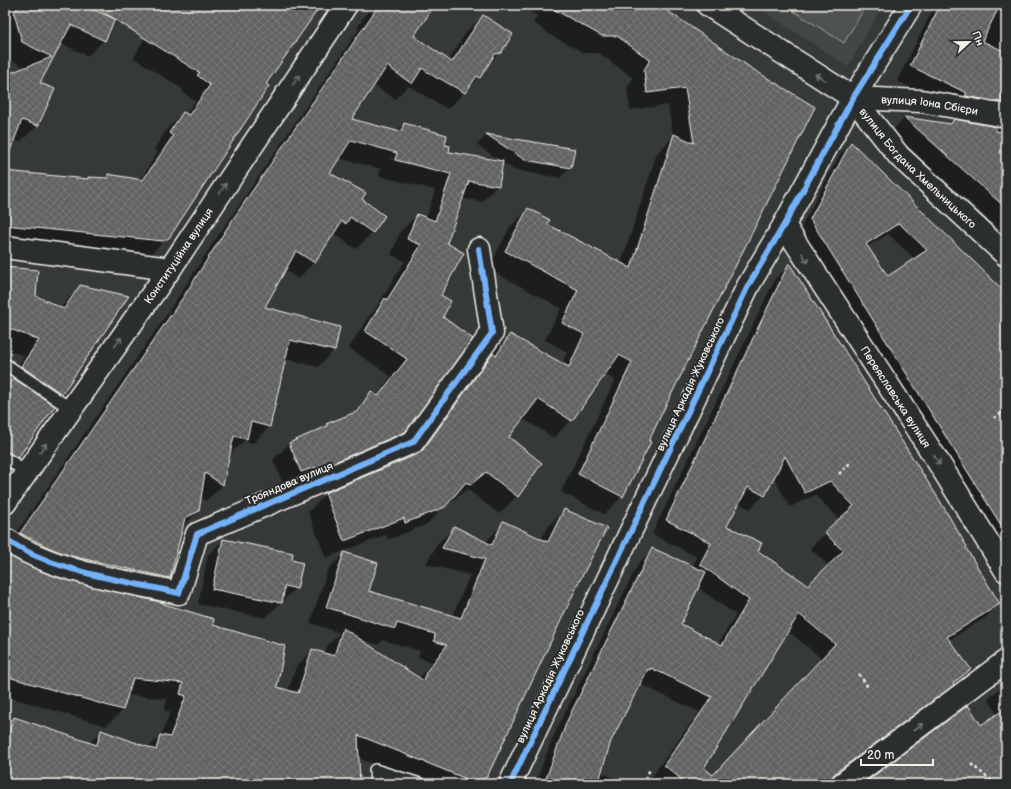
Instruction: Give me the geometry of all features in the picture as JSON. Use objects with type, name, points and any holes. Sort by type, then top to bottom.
[{"type":"street","name":"Конституційна вулиця","points":[[5,503],[170,269],[346,5]]},
{"type":"street","name":"вулиця Богдана Хмельницького","points":[[708,5],[853,98],[899,156],[1006,255]]},
{"type":"street","name":"вулиця Аркадія Жуковського","points":[[510,784],[748,286],[784,225],[853,98],[911,5]]},
{"type":"street","name":"вулиця Іона Сбієри","points":[[853,98],[921,101],[1006,116]]},
{"type":"street","name":"Переяславська вулиця","points":[[784,225],[937,460],[1006,571]]},
{"type":"street","points":[[5,246],[170,269]]},
{"type":"street","name":"Трояндова вулиця","points":[[5,539],[21,550],[74,570],[179,593],[197,534],[413,442],[492,333],[479,249]]},
{"type":"street","points":[[842,784],[1006,661]]},
{"type":"lane","points":[[5,364],[71,409]]},
{"type":"lane","points":[[5,458],[27,472]]},
{"type":"lane","points":[[376,784],[375,770],[420,784]]},
{"type":"path","points":[[994,418],[1003,412]]},
{"type":"path","points":[[839,474],[852,461]]},
{"type":"path","points":[[859,674],[869,689]]},
{"type":"path","points":[[971,764],[994,783]]},
{"type":"path","points":[[643,784],[650,769]]},
{"type":"shaded area","points":[[754,5],[883,5],[848,67]]},
{"type":"shaded area","points":[[784,5],[866,5],[844,43]]},
{"type":"building","points":[[19,5],[82,5],[115,19],[105,41],[71,25],[40,83],[55,89],[38,126],[22,120],[6,161],[5,75],[52,57],[22,42],[14,13]]},
{"type":"building","points":[[92,5],[321,5],[266,84],[269,86],[169,238],[163,241],[5,225],[5,171],[88,179],[88,177],[108,178],[108,174],[143,180],[173,136],[169,133],[183,112],[189,115],[210,85],[197,75],[200,73]]},
{"type":"building","points":[[379,5],[435,5],[414,36],[452,62],[483,15],[513,34],[501,53],[495,54],[480,78],[477,76],[465,93],[439,78],[438,79],[422,68],[412,84],[387,66],[352,119],[401,132],[404,123],[447,135],[445,145],[450,146],[449,152],[503,161],[499,186],[469,181],[447,243],[464,253],[441,295],[451,301],[443,317],[473,339],[405,432],[316,470],[315,467],[301,472],[289,443],[327,426],[326,424],[358,411],[371,391],[378,396],[407,359],[365,331],[385,298],[387,300],[421,245],[407,239],[417,214],[435,221],[451,174],[395,160],[397,153],[351,140],[330,173],[366,193],[362,199],[385,216],[373,233],[350,217],[346,224],[342,221],[315,263],[296,251],[265,307],[340,327],[335,351],[290,340],[270,427],[251,422],[247,439],[234,436],[223,485],[205,473],[199,511],[185,518],[170,578],[71,556],[50,548],[20,533],[184,296],[229,225]]},
{"type":"building","points":[[546,5],[659,5],[751,68],[815,107],[662,413],[649,441],[651,442],[623,497],[578,474],[632,362],[619,355],[572,421],[538,399],[509,437],[542,463],[518,497],[486,472],[470,485],[466,482],[445,507],[405,523],[404,518],[344,541],[325,493],[418,454],[423,450],[493,353],[496,356],[510,334],[569,367],[584,334],[562,323],[578,290],[505,251],[528,208],[550,220],[547,224],[631,268],[674,134],[694,143],[685,88],[647,93],[644,70],[650,60],[617,36],[602,36]]},
{"type":"building","points":[[940,5],[1000,5],[982,41],[1006,52],[1006,76],[1001,102],[965,96],[967,93],[910,66]]},
{"type":"building","points":[[904,117],[951,124],[954,119],[996,127],[996,131],[1006,133],[1006,208]]},
{"type":"building","points":[[486,134],[575,149],[571,168],[525,160]]},
{"type":"building","points":[[851,142],[1006,293],[1006,533],[810,219]],"holes":[[[899,223],[927,250],[888,276],[866,244]]]},
{"type":"building","points":[[789,263],[940,501],[1000,604],[947,637],[971,669],[953,683],[954,685],[834,774],[830,784],[687,784],[664,765],[712,697],[651,668],[650,670],[648,669],[611,741],[598,784],[544,784],[567,721],[652,548],[706,572],[681,624],[722,645],[749,600],[700,564],[711,543],[666,520]],"holes":[[[785,456],[805,493],[830,481],[854,506],[824,532],[843,551],[808,585],[758,551],[762,543],[727,526],[748,487],[765,496]],[[799,614],[835,644],[713,775],[704,768]]]},
{"type":"building","points":[[5,267],[38,270],[36,296],[64,309],[80,285],[129,296],[62,394],[21,366],[39,340],[5,327]]},
{"type":"building","points":[[13,378],[55,406],[18,458],[5,451],[5,390]]},
{"type":"building","points":[[564,509],[607,528],[579,582],[487,777],[474,782],[358,735],[360,784],[5,784],[5,744],[14,717],[97,745],[101,730],[156,750],[160,735],[170,737],[186,696],[180,694],[183,683],[133,678],[123,710],[5,676],[6,554],[40,571],[63,579],[164,603],[214,619],[213,625],[285,646],[277,687],[298,693],[312,649],[334,656],[343,628],[424,681],[426,672],[447,645],[434,641],[435,634],[397,623],[395,629],[326,607],[344,552],[378,563],[369,591],[461,618],[485,559],[442,548],[454,526],[492,545],[503,521],[548,542]]},
{"type":"building","points":[[223,539],[293,553],[292,560],[303,563],[297,589],[285,586],[282,603],[212,589]]},
{"type":"building","points":[[968,705],[981,725],[1006,708],[1006,784],[863,784]]},
{"type":"cycle path","points":[[510,784],[748,286],[784,225],[853,98],[911,5]]},
{"type":"cycle path","points":[[5,539],[25,551],[67,568],[179,593],[197,534],[413,442],[492,333],[479,249]]}]
